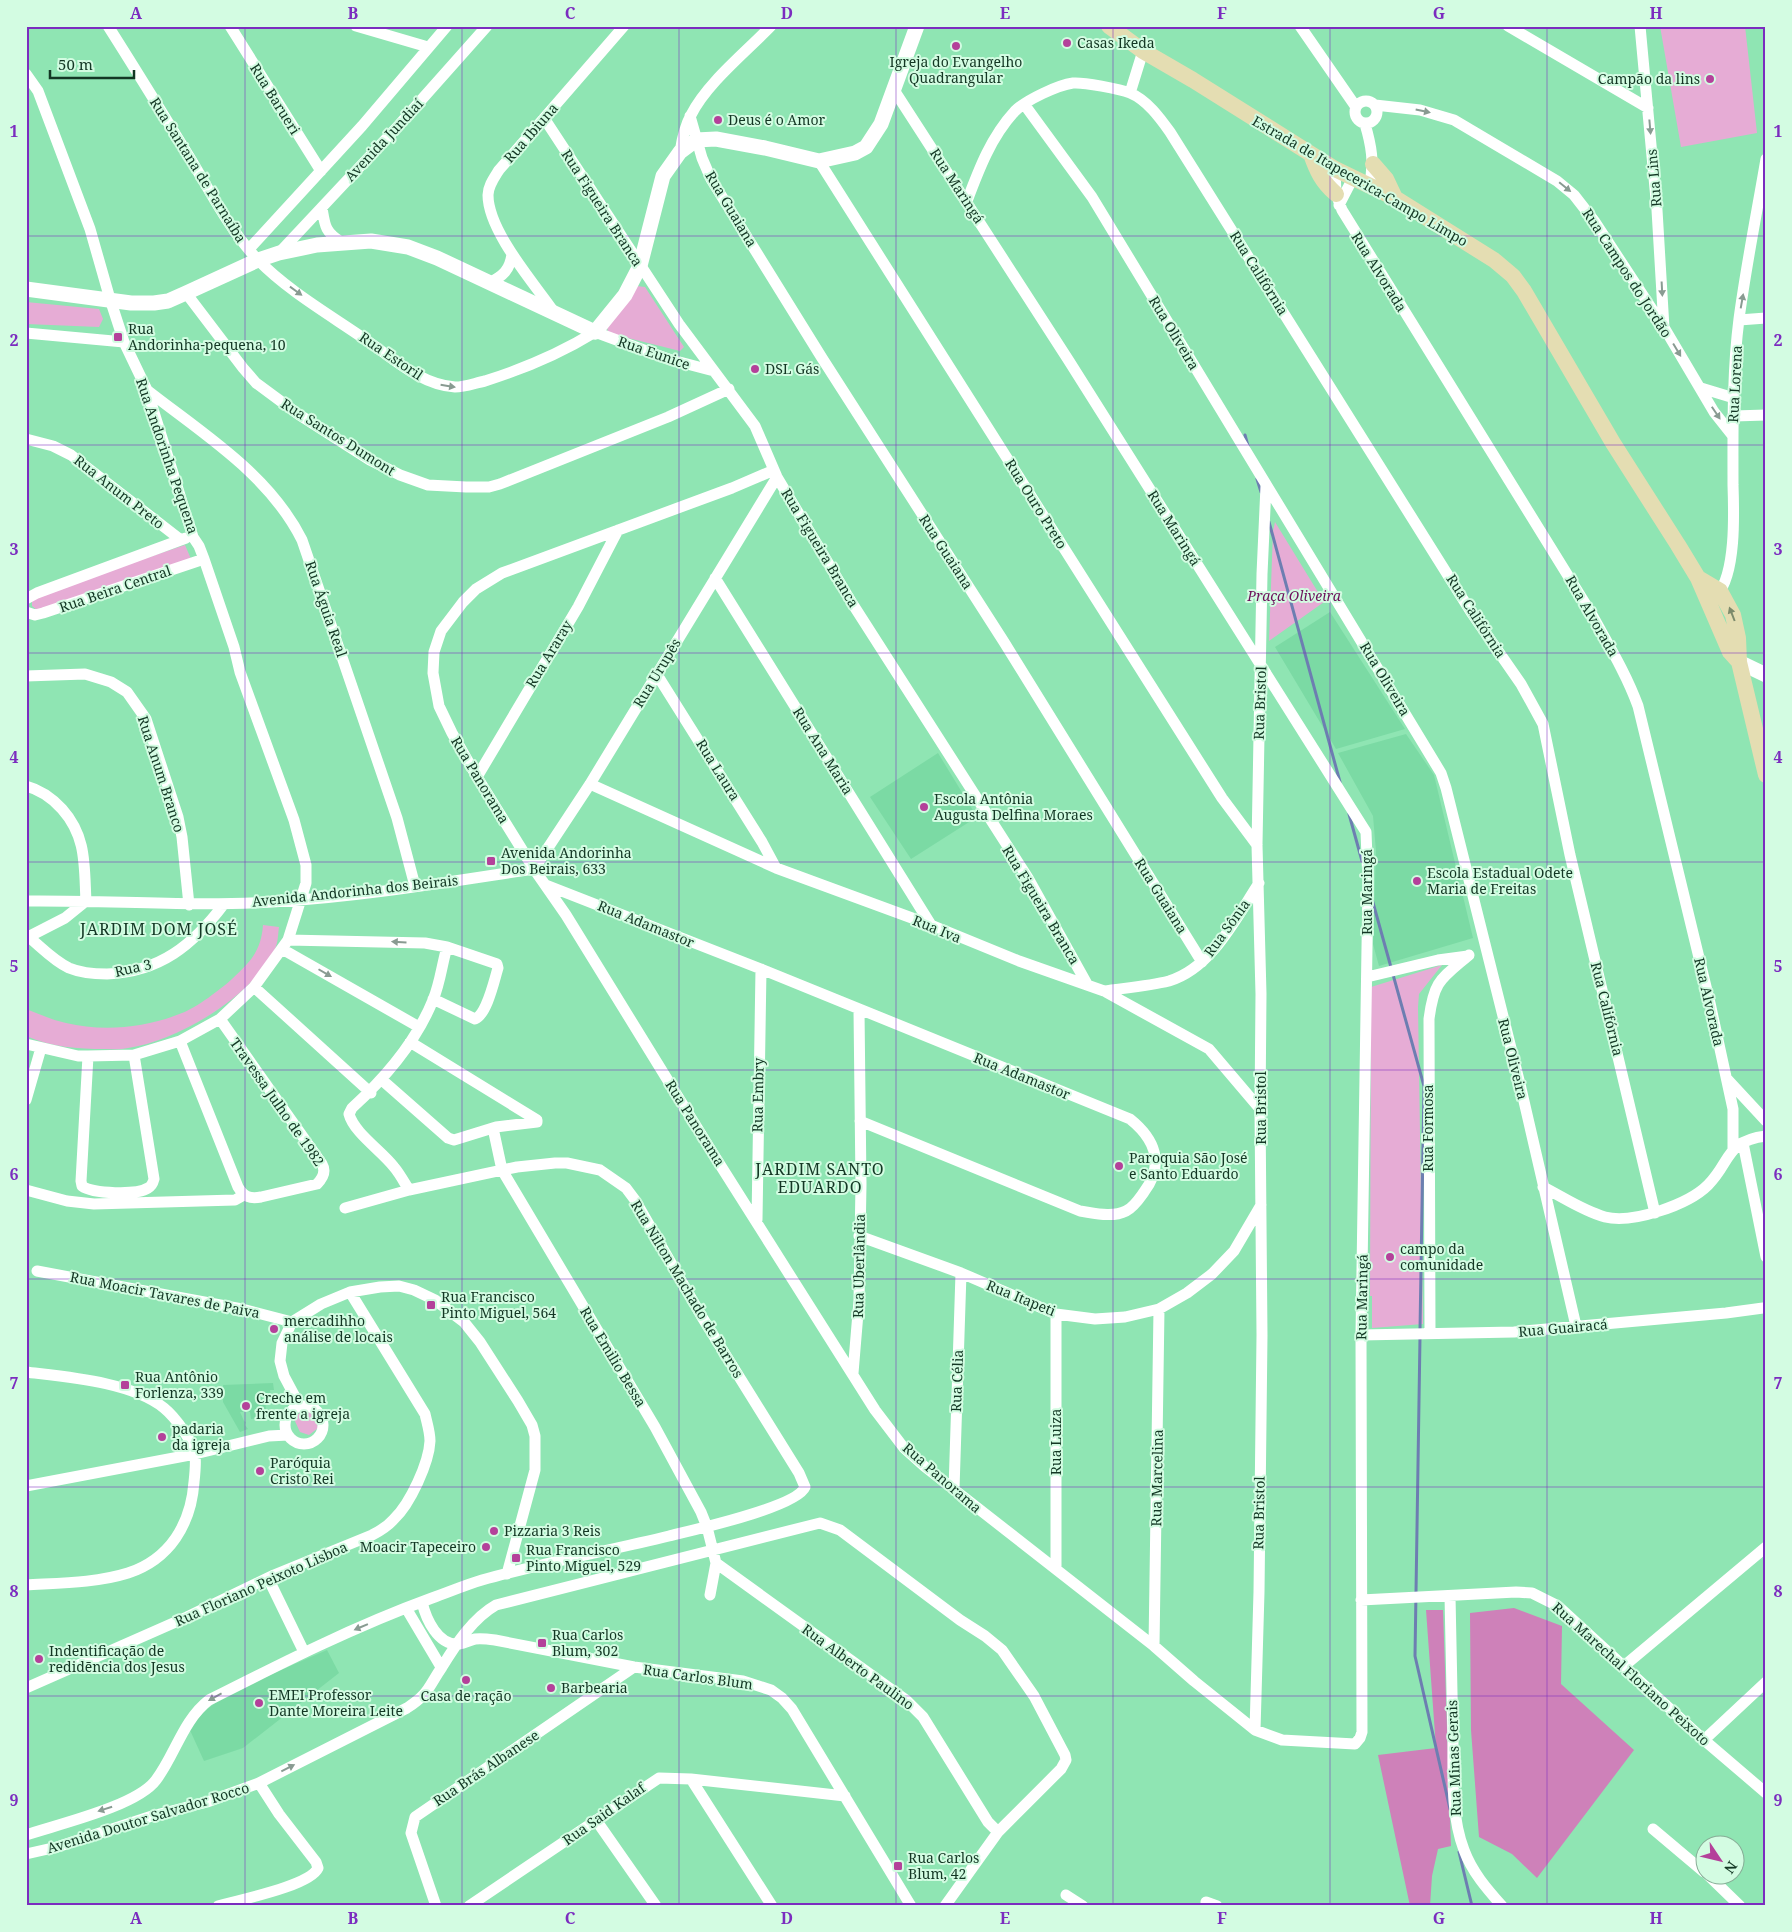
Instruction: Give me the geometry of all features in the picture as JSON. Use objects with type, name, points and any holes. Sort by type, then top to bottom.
[{"type":"main road","name":"Estrada de Itapecerica-Campo Limpo","points":[[1109,26],[1143,51],[1311,154],[1359,181],[1395,198],[1494,260],[1513,276],[1524,291],[1613,443],[1698,578],[1730,652],[1739,662]]},
{"type":"main road","points":[[1311,154],[1324,184],[1337,199]]},
{"type":"main road","points":[[1372,160],[1386,179],[1395,198]]},
{"type":"main road","name":"Estrada de Itapecerica-Campo Limpo","points":[[1698,578],[1720,591],[1733,615],[1738,638],[1739,662],[1766,775]]},
{"type":"street","name":"Rua Santana de Parnaíba","points":[[108,26],[231,227],[254,255]]},
{"type":"street","name":"Rua Barueri","points":[[230,26],[321,171]]},
{"type":"street","points":[[356,26],[428,47]]},
{"type":"street","name":"Avenida Jundiaí","points":[[254,255],[321,171],[448,26]]},
{"type":"street","name":"Avenida Jundiaí","points":[[279,253],[487,26]]},
{"type":"street","name":"Rua Ibiuna","points":[[554,312],[512,254],[490,212],[488,194],[491,182],[499,170],[624,26]]},
{"type":"street","points":[[26,289],[131,303],[154,303],[168,301],[186,294],[254,255],[279,253],[341,242],[371,241],[408,247],[437,258],[595,332],[625,295],[640,266],[663,176],[677,155],[690,116],[699,101],[716,82],[771,26]]},
{"type":"street","points":[[677,155],[696,140],[716,139],[820,160],[849,156],[866,147],[881,124],[917,26]]},
{"type":"street","points":[[1300,26],[1356,107]]},
{"type":"street","points":[[1508,26],[1648,108]]},
{"type":"street","name":"Rua Lins","points":[[1640,26],[1658,219],[1664,329]]},
{"type":"street","points":[[967,201],[990,145],[1016,111],[1024,104],[1073,83],[1082,83],[1130,93],[1143,51]]},
{"type":"street","name":"Rua Andorinha Pequena","points":[[26,74],[38,91],[51,122],[59,149],[90,229],[124,342],[147,390],[193,537],[204,559],[234,647],[240,672],[302,847],[306,864],[306,883],[302,900],[286,945],[254,988],[220,1019],[180,1041],[134,1055],[88,1056],[26,1044]]},
{"type":"street","name":"Rua Maringá","points":[[894,90],[967,201],[1366,832],[1368,855],[1367,977],[1361,1334],[1362,1732],[1358,1741]]},
{"type":"street","name":"Rua Califórnia","points":[[1130,93],[1153,110],[1170,132],[1471,612],[1521,684],[1537,713],[1542,724],[1589,938],[1655,1213]]},
{"type":"street","points":[[1363,101],[1371,102],[1375,105],[1377,109],[1376,118],[1373,121],[1365,124],[1357,120],[1354,111],[1363,101]]},
{"type":"street","name":"Rua Oliveira","points":[[1024,104],[1092,196],[1441,773],[1487,953],[1576,1326]]},
{"type":"street","name":"Rua Campos do Jordão","points":[[1375,105],[1420,110],[1454,120],[1557,181],[1574,195],[1595,222],[1701,388],[1714,412],[1733,436]]},
{"type":"street","name":"Rua Guaiana","points":[[690,116],[696,140],[711,178],[822,358],[1004,642],[1202,962]]},
{"type":"street","name":"Rua Figueira Branca","points":[[544,118],[640,266],[755,426],[775,473],[852,603],[1028,878],[1088,984]]},
{"type":"street","points":[[1337,199],[1359,181],[1372,160],[1365,124]]},
{"type":"street","name":"Rua Lorena","points":[[1709,604],[1727,580],[1730,566],[1734,505],[1733,436],[1738,320],[1766,159]]},
{"type":"street","name":"Rua Ouro Preto","points":[[820,160],[1222,798],[1257,845]]},
{"type":"street","name":"Rua Alvorada","points":[[1335,168],[1337,199],[1366,252],[1591,613],[1632,688],[1670,833],[1733,1109],[1738,1146],[1766,1256]]},
{"type":"street","points":[[322,208],[326,228],[330,235],[341,242]]},
{"type":"street","points":[[489,284],[502,276],[509,268],[512,254]]},
{"type":"street","name":"Rua Estoril","points":[[254,255],[287,285],[315,306],[418,375],[436,384],[456,387],[496,377],[550,357],[595,332]]},
{"type":"street","name":"Rua Santos Dumont","points":[[186,294],[256,383],[298,414],[370,460],[400,475],[428,485],[466,487],[500,484],[668,417],[729,389]]},
{"type":"street","points":[[1738,320],[1766,318]]},
{"type":"street","name":"Rua Eunice","points":[[595,332],[668,360],[714,371]]},
{"type":"street","points":[[26,333],[124,342]]},
{"type":"street","points":[[1701,388],[1734,398]]},
{"type":"street","name":"Rua Águia Real","points":[[147,390],[217,444],[263,484],[281,504],[294,525],[302,540],[397,818],[415,886]]},
{"type":"street","points":[[1734,416],[1766,414]]},
{"type":"street","name":"Rua Anum Preto","points":[[26,439],[53,446],[71,455],[181,540]]},
{"type":"street","name":"Rua Panorama","points":[[775,473],[502,573],[476,589],[441,630],[434,652],[433,673],[439,706],[477,777],[534,869],[546,884],[875,1410],[904,1448],[924,1466],[1154,1646],[1255,1730],[1282,1740],[1354,1744],[1358,1741]]},
{"type":"street","name":"Rua Urupês","points":[[534,869],[590,784],[715,578],[775,473]]},
{"type":"street","name":"Rua Bristol","points":[[1255,1730],[1259,1592],[1262,1202],[1260,1109],[1261,994],[1257,845],[1262,574],[1266,486]]},
{"type":"street","name":"Rua Araray","points":[[477,777],[578,607],[618,530]]},
{"type":"street","name":"Rua Beira Central","points":[[26,599],[37,593],[193,537]]},
{"type":"street","name":"Rua Beira Central","points":[[26,612],[43,613],[204,559]]},
{"type":"street","name":"Rua Ana Maria","points":[[715,578],[930,925]]},
{"type":"street","points":[[1739,662],[1766,675]]},
{"type":"street","name":"Rua Laura","points":[[656,673],[762,842],[776,868]]},
{"type":"street","name":"Rua Anum Branco","points":[[26,676],[85,674],[111,682],[127,692],[146,718],[178,817],[189,905]]},
{"type":"street","name":"Rua Iva","points":[[590,784],[776,868],[1104,991],[1209,1049],[1260,1109]]},
{"type":"street","points":[[26,786],[45,794],[57,803],[78,831],[83,851],[86,901],[65,918],[28,938]]},
{"type":"street","name":"Avenida Andorinha dos Beirais","points":[[26,902],[86,901],[189,905],[302,900],[534,869]]},
{"type":"street","name":"Rua Sônia","points":[[1104,991],[1170,980],[1192,970],[1202,962],[1221,940],[1259,883]]},
{"type":"street","name":"Rua Adamastor","points":[[546,884],[761,969],[1130,1120],[1142,1129],[1156,1155],[1154,1175],[1148,1188],[1136,1203],[1125,1212],[1112,1214],[1080,1211],[860,1121]]},
{"type":"street","name":"Rua 3","points":[[28,938],[55,960],[70,968],[98,974],[119,973],[146,968],[185,947],[206,928],[224,904]]},
{"type":"street","points":[[286,945],[387,942],[425,943],[447,947],[497,964],[498,968],[485,1009],[478,1018],[475,1019],[453,1010],[433,999]]},
{"type":"street","points":[[286,945],[419,1027]]},
{"type":"street","points":[[409,1190],[394,1166],[359,1130],[350,1116],[352,1108],[371,1093],[382,1080],[419,1027],[433,999],[447,947]]},
{"type":"street","points":[[1367,977],[1438,960],[1487,953]]},
{"type":"street","name":"Rua Formosa","points":[[1430,1333],[1429,1019],[1433,992],[1437,985],[1469,955]]},
{"type":"street","name":"Rua Embry","points":[[757,1220],[761,969]]},
{"type":"street","points":[[254,988],[371,1093]]},
{"type":"street","name":"Rua Uberlândia","points":[[853,1373],[859,1301],[861,1184],[859,1010]]},
{"type":"street","name":"Travessa Julho de 1982","points":[[220,1019],[315,1154],[324,1170],[320,1182],[313,1186],[261,1198],[252,1199],[244,1195]]},
{"type":"street","points":[[26,1190],[67,1201],[94,1204],[235,1200],[244,1195],[234,1178],[180,1041]]},
{"type":"street","points":[[382,1080],[452,1140],[493,1128],[535,1124],[538,1122],[410,1042]]},
{"type":"street","points":[[26,1100],[41,1048]]},
{"type":"street","points":[[82,1186],[91,1191],[101,1193],[136,1191],[149,1188],[153,1182],[153,1168],[134,1055]]},
{"type":"street","points":[[67,1201],[82,1186],[81,1174],[88,1056]]},
{"type":"street","name":"Rua Alvorada","points":[[1726,1078],[1766,1121]]},
{"type":"street","name":"Rua Emilio Bessa","points":[[493,1128],[502,1170],[655,1427],[707,1527],[713,1549]]},
{"type":"street","points":[[1543,1187],[1591,1212],[1607,1218],[1655,1213],[1692,1198],[1708,1185],[1738,1146],[1754,1138],[1766,1136]]},
{"type":"street","name":"Rua Nilton Machado de Barros","points":[[345,1208],[409,1190],[536,1164],[567,1163],[600,1170],[626,1188],[635,1200],[702,1317],[799,1473],[805,1487]]},
{"type":"street","name":"Rua Itapeti","points":[[859,1236],[961,1273],[1056,1314],[1095,1319],[1115,1318],[1159,1309],[1187,1293],[1212,1274],[1234,1251],[1262,1202]]},
{"type":"street","name":"Rua Moacir Tavares de Paiva","points":[[37,1271],[242,1309],[292,1322]]},
{"type":"street","name":"Rua Célia","points":[[954,1489],[961,1273]]},
{"type":"street","points":[[300,1406],[288,1386],[280,1361],[282,1343],[292,1322],[321,1304],[350,1292],[399,1286],[414,1290],[435,1300],[464,1322],[480,1342],[532,1425],[536,1446],[535,1470],[507,1574]]},
{"type":"street","name":"Rua Floriano Peixoto Lisboa","points":[[26,1688],[188,1617],[268,1578],[372,1535],[386,1526],[400,1512],[413,1489],[428,1454],[429,1430],[425,1414],[350,1292]]},
{"type":"street","name":"Rua Guairacá","points":[[1361,1334],[1514,1332],[1708,1315],[1763,1308]]},
{"type":"street","name":"Rua Marcelina","points":[[1154,1646],[1159,1309]]},
{"type":"street","name":"Rua Luiza","points":[[1056,1314],[1056,1569]]},
{"type":"street","points":[[26,1372],[78,1378],[132,1391],[151,1400],[164,1408],[178,1423],[195,1454],[193,1493],[185,1524],[174,1543],[162,1555],[129,1573],[102,1579],[26,1585]]},
{"type":"street","points":[[300,1406],[313,1407],[322,1416],[324,1429],[316,1440],[304,1444],[298,1443],[288,1435],[285,1423],[294,1408],[300,1406]]},
{"type":"street","points":[[26,1486],[195,1454],[269,1436],[288,1435]]},
{"type":"street","name":"Avenida Doutor Salvador Rocco","points":[[26,1835],[123,1803],[137,1796],[156,1780],[182,1735],[203,1705],[209,1700],[304,1652],[406,1608],[481,1581],[707,1527],[783,1504],[801,1494],[805,1487]]},
{"type":"street","name":"Avenida Doutor Salvador Rocco","points":[[26,1854],[152,1816],[207,1802],[259,1783],[407,1708],[425,1694],[441,1667],[481,1616],[496,1605],[820,1523],[840,1530],[1002,1650],[1048,1720],[1066,1760],[1064,1765],[998,1832]]},
{"type":"street","points":[[1624,1666],[1766,1547]]},
{"type":"street","points":[[710,1595],[716,1563],[713,1549]]},
{"type":"street","name":"Rua Alberto Paulino","points":[[716,1563],[911,1705],[923,1717],[988,1822],[998,1832]]},
{"type":"street","points":[[268,1578],[304,1652]]},
{"type":"street","name":"Rua Marechal Floriano Peixoto","points":[[1361,1600],[1499,1592],[1532,1593],[1558,1606],[1704,1740],[1766,1793]]},
{"type":"street","name":"Rua Minas Gerais","points":[[1450,1596],[1453,1752],[1455,1810],[1458,1832],[1464,1850],[1482,1883],[1502,1906]]},
{"type":"street","points":[[422,1602],[428,1618],[439,1636],[451,1643],[459,1644]]},
{"type":"street","points":[[406,1608],[441,1667]]},
{"type":"street","name":"Rua Carlos Blum","points":[[459,1644],[475,1639],[495,1640],[634,1667],[743,1681],[771,1690],[792,1709],[912,1906]]},
{"type":"street","name":"Rua Brás Albanese","points":[[436,1906],[411,1833],[415,1818],[634,1667]]},
{"type":"street","points":[[1704,1740],[1766,1682]]},
{"type":"street","name":"Rua Said Kalaf","points":[[469,1906],[653,1780],[665,1778],[691,1779],[845,1796]]},
{"type":"street","points":[[691,1779],[772,1906]]},
{"type":"street","points":[[218,1906],[302,1882],[314,1874],[318,1868],[316,1862],[279,1814],[259,1783]]},
{"type":"street","points":[[596,1820],[656,1906]]},
{"type":"street","points":[[1653,1829],[1694,1864]]},
{"type":"street","points":[[945,1906],[998,1832]]},
{"type":"street","points":[[1717,1884],[1740,1906]]},
{"type":"street","points":[[1066,1895],[1084,1906]]},
{"type":"shaded area","points":[[1330,612],[1405,729],[1336,749],[1275,647]]},
{"type":"shaded area","name":"Escola Estadual Odete Maria de Freitas","points":[[1406,734],[1434,775],[1473,938],[1379,966],[1373,944],[1376,851],[1373,816],[1338,753]]},
{"type":"shaded area","name":"Escola Antônia Augusta Delfina Moraes","points":[[938,753],[977,817],[911,859],[870,797]]},
{"type":"shaded area","name":"Creche em frente a igreja","points":[[273,1383],[274,1390],[270,1390],[271,1398],[265,1398],[266,1411],[263,1411],[263,1418],[251,1419],[250,1412],[240,1412],[248,1429],[240,1432],[223,1402],[223,1385]]},
{"type":"shaded area","points":[[1514,1608],[1562,1626],[1561,1684],[1634,1750],[1537,1878],[1512,1854],[1479,1837],[1471,1730],[1470,1613]]},
{"type":"shaded area","points":[[1426,1610],[1443,1610],[1451,1846],[1438,1849],[1432,1876],[1430,1906],[1410,1906],[1378,1755],[1436,1748]]},
{"type":"shaded area","name":"EMEI Professor Dante Moreira Leite","points":[[327,1650],[339,1673],[243,1748],[204,1761],[189,1728],[206,1710],[226,1695],[244,1686]]},
{"type":"green space","name":"Campão da lins","points":[[1660,26],[1745,26],[1757,133],[1681,147]]},
{"type":"green space","points":[[637,286],[645,287],[684,347],[680,351],[608,333],[607,326]]},
{"type":"green space","points":[[26,302],[99,309],[103,319],[99,327],[26,324]]},
{"type":"green space","name":"Praça Oliveira","points":[[1275,522],[1324,602],[1269,641],[1273,531]]},
{"type":"green space","points":[[185,545],[191,559],[37,610],[32,606],[32,599],[36,595]]},
{"type":"green space","points":[[263,925],[279,927],[276,947],[264,966],[250,983],[232,999],[191,1026],[148,1044],[125,1049],[65,1047],[45,1043],[26,1036],[26,1009],[66,1023],[109,1028],[154,1022],[188,1011],[215,993],[245,967],[254,955],[260,942]]},
{"type":"green space","points":[[1442,965],[1419,994],[1418,1007],[1423,1324],[1372,1328],[1372,1296],[1370,1296],[1371,987]]},
{"type":"green space","points":[[303,1409],[315,1416],[318,1428],[309,1435],[300,1432],[294,1419]]},
{"type":"waterway","points":[[1245,435],[1248,446]]},
{"type":"waterway","points":[[1257,479],[1261,492]]},
{"type":"waterway","points":[[1269,522],[1340,782]]},
{"type":"waterway","points":[[1349,814],[1362,861]]},
{"type":"waterway","points":[[1372,899],[1424,1086],[1420,1330]]},
{"type":"waterway","points":[[1420,1337],[1415,1656],[1450,1809]]},
{"type":"waterway","points":[[1459,1852],[1472,1906]]},
{"type":"place","name":"Casas Ikeda","points":[[1067,43]]},
{"type":"place","name":"Igreja do Evangelho Quadrangular","points":[[956,46]]},
{"type":"place","name":"Campão da lins","points":[[1710,79]]},
{"type":"place","name":"Deus é o Amor","points":[[718,120]]},
{"type":"place","name":"Rua Andorinha-pequena, 10","points":[[118,337]]},
{"type":"place","name":"DSL Gás","points":[[755,369]]},
{"type":"place","name":"Escola Antônia Augusta Delfina Moraes","points":[[924,807]]},
{"type":"place","name":"Avenida Andorinha Dos Beirais, 633","points":[[491,861]]},
{"type":"place","name":"Escola Estadual Odete Maria de Freitas","points":[[1417,881]]},
{"type":"place","name":"Paroquia São José e Santo Eduardo","points":[[1119,1166]]},
{"type":"place","name":"campo da comunidade","points":[[1390,1257]]},
{"type":"place","name":"Rua Francisco Pinto Miguel, 564","points":[[431,1305]]},
{"type":"place","name":"mercadihho análise de locais","points":[[274,1329]]},
{"type":"place","name":"Rua Antônio Forlenza, 339","points":[[125,1385]]},
{"type":"place","name":"Creche em frente a igreja","points":[[246,1406]]},
{"type":"place","name":"padaria da igreja","points":[[162,1437]]},
{"type":"place","name":"Paróquia Cristo Rei","points":[[260,1471]]},
{"type":"place","name":"Pizzaria 3 Reis","points":[[494,1531]]},
{"type":"place","name":"Moacir Tapeceiro","points":[[486,1547]]},
{"type":"place","name":"Rua Francisco Pinto Miguel, 529","points":[[516,1558]]},
{"type":"place","name":"Rua Carlos Blum, 302","points":[[542,1643]]},
{"type":"place","name":"Indentificação de redidẽncia dos Jesus","points":[[39,1659]]},
{"type":"place","name":"Casa de ração","points":[[466,1680]]},
{"type":"place","name":"Barbearia","points":[[551,1688]]},
{"type":"place","name":"EMEI Professor Dante Moreira Leite","points":[[259,1703]]},
{"type":"place","name":"Rua Carlos Blum, 42","points":[[898,1866]]},
{"type":"district","name":"JARDIM DOM JOSÉ","points":[[159,929]]},
{"type":"district","name":"JARDIM SANTO EDUARDO","points":[[820,1178]]}]
